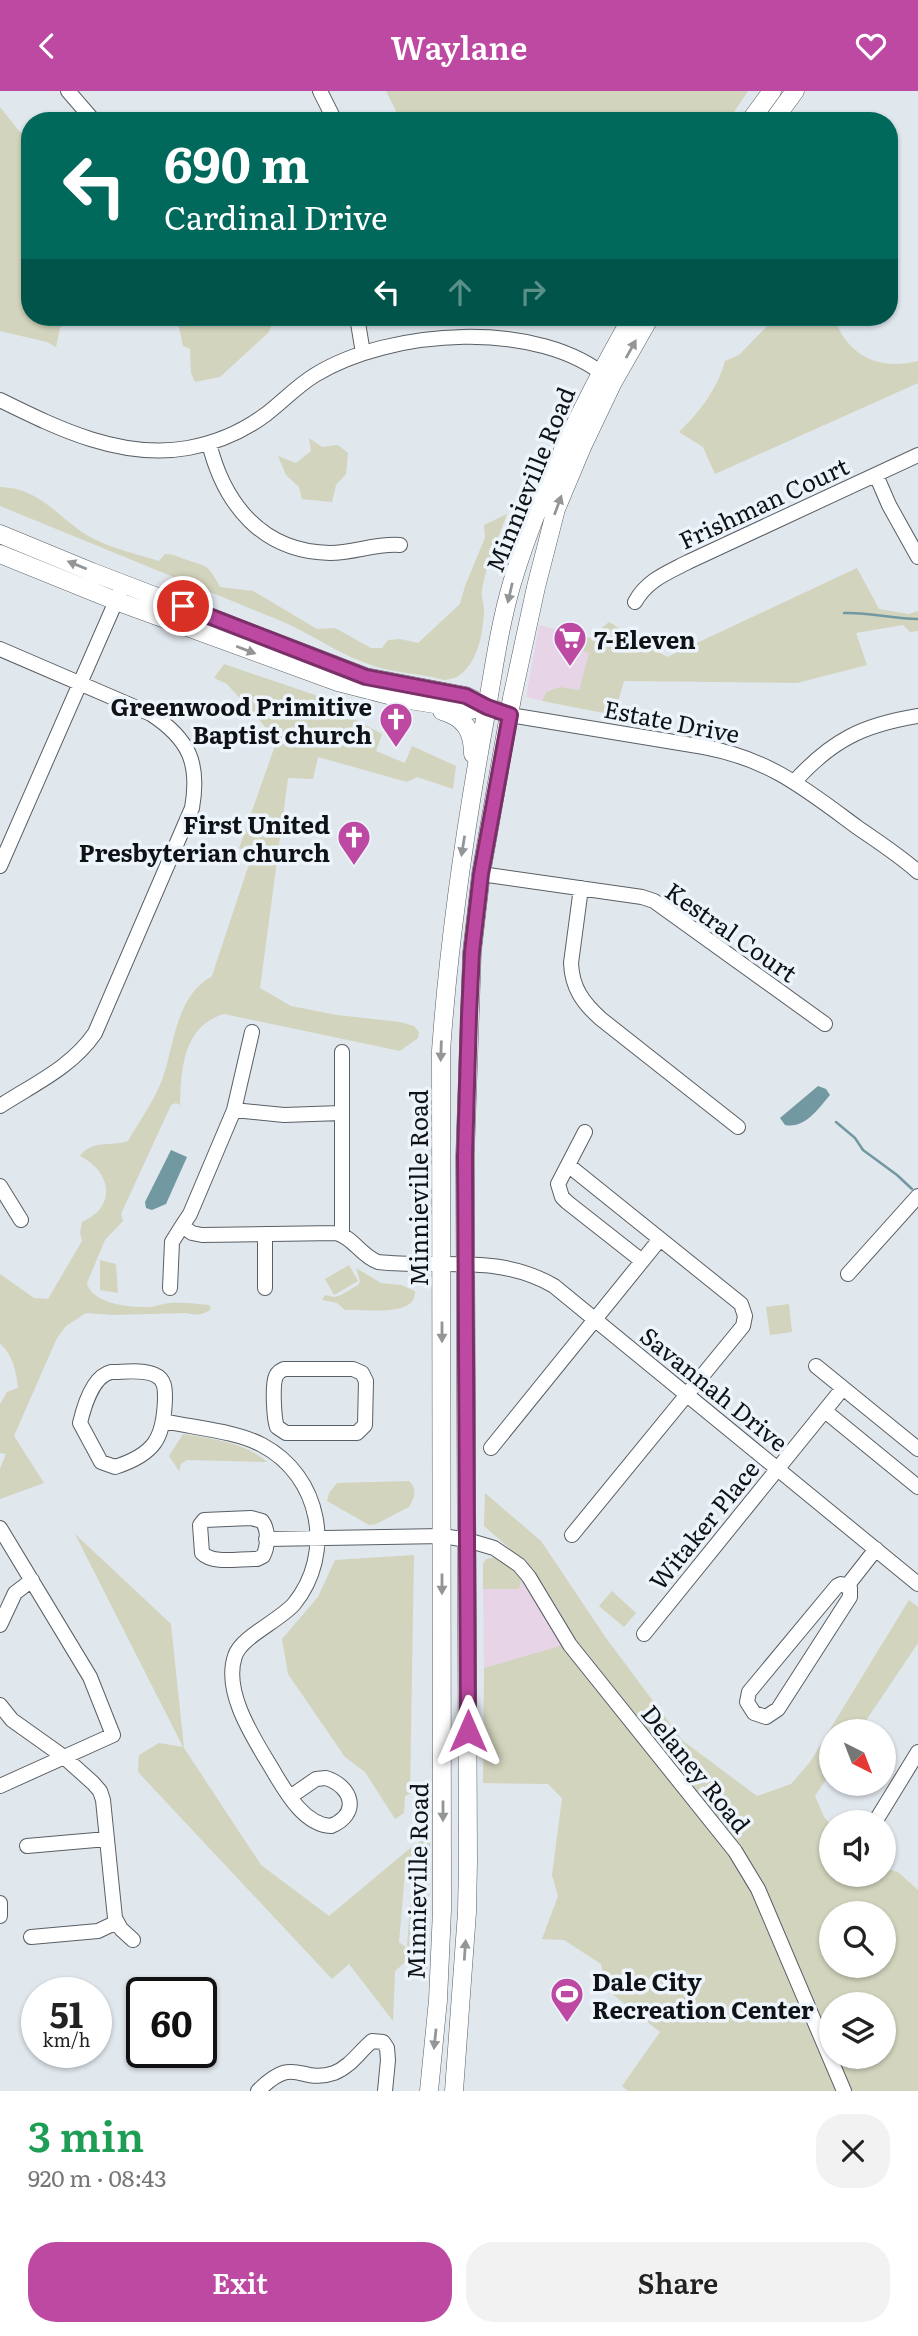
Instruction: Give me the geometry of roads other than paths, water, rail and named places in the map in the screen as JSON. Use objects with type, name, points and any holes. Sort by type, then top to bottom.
[{"type":"main road","points":[[757,112],[772,91]]},
{"type":"main road","points":[[780,112],[795,91]]},
{"type":"main road","name":"Minnieville Road","points":[[454,2091],[468,1899],[465,1156],[472,952],[481,874],[536,587],[556,509],[628,326]]},
{"type":"main road","name":"Minnieville Road","points":[[429,2091],[438,2000],[442,1910],[441,1051],[458,876],[487,707],[511,586],[519,560],[566,446],[607,377],[644,326]]},
{"type":"main road","points":[[0,534],[366,677],[466,696],[510,715]]},
{"type":"main road","points":[[0,554],[116,601],[338,682],[449,713],[466,725],[472,738],[474,779]]},
{"type":"main road","points":[[404,699],[471,711],[487,707]]},
{"type":"street","points":[[68,91],[86,112]]},
{"type":"street","points":[[320,91],[330,112]]},
{"type":"street","points":[[358,326],[363,353]]},
{"type":"street","points":[[0,400],[61,429],[102,442],[155,450],[187,448],[209,443],[250,425],[315,375],[363,353],[382,348],[432,341],[489,338],[540,346],[562,353],[607,377]]},
{"type":"street","points":[[209,443],[214,465],[230,499],[239,512],[267,535],[315,552],[349,552],[377,545],[400,545]]},
{"type":"street","name":"Frishman Court","points":[[635,602],[645,587],[665,574],[918,455]]},
{"type":"street","points":[[876,475],[918,557]]},
{"type":"street","points":[[0,866],[124,584]]},
{"type":"street","points":[[0,649],[151,714],[175,733],[193,759],[195,792],[191,808],[95,1033],[67,1064],[0,1106]]},
{"type":"street","name":"Estate Drive","points":[[510,715],[732,752],[754,760],[794,782],[918,872]]},
{"type":"street","points":[[794,782],[824,751],[855,732],[889,720],[918,716]]},
{"type":"street","name":"Kestral Court","points":[[481,874],[642,897],[664,907],[825,1024]]},
{"type":"street","points":[[581,888],[571,963],[578,994],[601,1019],[738,1127]]},
{"type":"street","points":[[170,1288],[172,1242],[190,1214],[234,1110],[252,1032]]},
{"type":"street","points":[[182,1226],[192,1233],[202,1235],[342,1235],[342,1052]]},
{"type":"street","points":[[234,1110],[284,1115],[341,1113]]},
{"type":"street","points":[[585,1132],[558,1184],[562,1197],[642,1261]]},
{"type":"street","points":[[568,1165],[741,1304],[745,1311],[743,1326],[572,1535]]},
{"type":"street","points":[[0,1186],[21,1220]]},
{"type":"street","points":[[848,1274],[918,1196]]},
{"type":"street","points":[[265,1234],[265,1288]]},
{"type":"street","name":"Savannah Drive","points":[[342,1235],[374,1261],[512,1268],[532,1274],[554,1286],[918,1584]]},
{"type":"street","points":[[491,1448],[660,1239]]},
{"type":"street","points":[[816,1366],[918,1449]]},
{"type":"street","points":[[354,1369],[363,1375],[366,1381],[365,1422],[359,1432],[281,1431],[275,1419],[275,1380],[282,1370],[354,1369]]},
{"type":"street","points":[[111,1372],[149,1373],[160,1377],[165,1388],[164,1421],[161,1434],[153,1446],[115,1467],[101,1462],[80,1423],[97,1380],[111,1372]]},
{"type":"street","name":"Witaker Place","points":[[644,1634],[843,1388]]},
{"type":"street","points":[[825,1411],[918,1487]]},
{"type":"street","points":[[164,1421],[247,1439],[269,1449],[293,1469],[307,1490],[314,1508],[318,1538],[314,1567],[306,1587],[285,1613],[240,1647],[233,1664],[237,1702],[242,1719],[290,1797]]},
{"type":"street","points":[[269,1449],[281,1431]]},
{"type":"street","points":[[256,1518],[265,1525],[266,1539],[265,1553],[261,1558],[209,1559],[200,1551],[200,1525],[208,1519],[256,1518]]},
{"type":"street","points":[[0,1528],[90,1677],[113,1735],[0,1786]]},
{"type":"street","name":"Delaney Road","points":[[266,1539],[443,1536],[495,1549],[519,1565],[570,1645],[748,1872],[777,1930],[844,2091]]},
{"type":"street","points":[[847,1585],[876,1549]]},
{"type":"street","points":[[0,1625],[15,1593],[32,1580]]},
{"type":"street","points":[[837,1585],[847,1585],[850,1597],[778,1710],[766,1717],[754,1713],[747,1702],[749,1692],[837,1585]]},
{"type":"street","points":[[0,1705],[12,1720],[64,1757],[100,1791],[117,1922],[133,1941]]},
{"type":"street","points":[[882,1810],[918,1752]]},
{"type":"street","points":[[27,1846],[107,1839]]},
{"type":"street","points":[[0,1903],[0,1916]]},
{"type":"street","points":[[31,1937],[98,1931],[117,1922]]},
{"type":"street","points":[[259,2091],[271,2079],[289,2070],[317,2075],[335,2072],[352,2061],[372,2041],[379,2040],[388,2053],[385,2091]]},
{"type":"water","points":[[818,1086],[826,1089],[830,1095],[821,1106],[805,1121],[785,1125],[780,1118]]},
{"type":"water","points":[[171,1150],[187,1157],[166,1204],[152,1210],[146,1208],[145,1202]]},
{"type":"waterway","points":[[844,613],[918,619]]},
{"type":"waterway","points":[[836,1122],[855,1138],[863,1150],[912,1189]]},
{"type":"place","name":"7-Eleven","points":[[570,668]]},
{"type":"place","name":"Greenwood Primitive Baptist church","points":[[396,749]]},
{"type":"place","name":"First United Presbyterian church","points":[[354,867]]},
{"type":"place","name":"Dale City Recreation Center","points":[[567,2024]]}]
